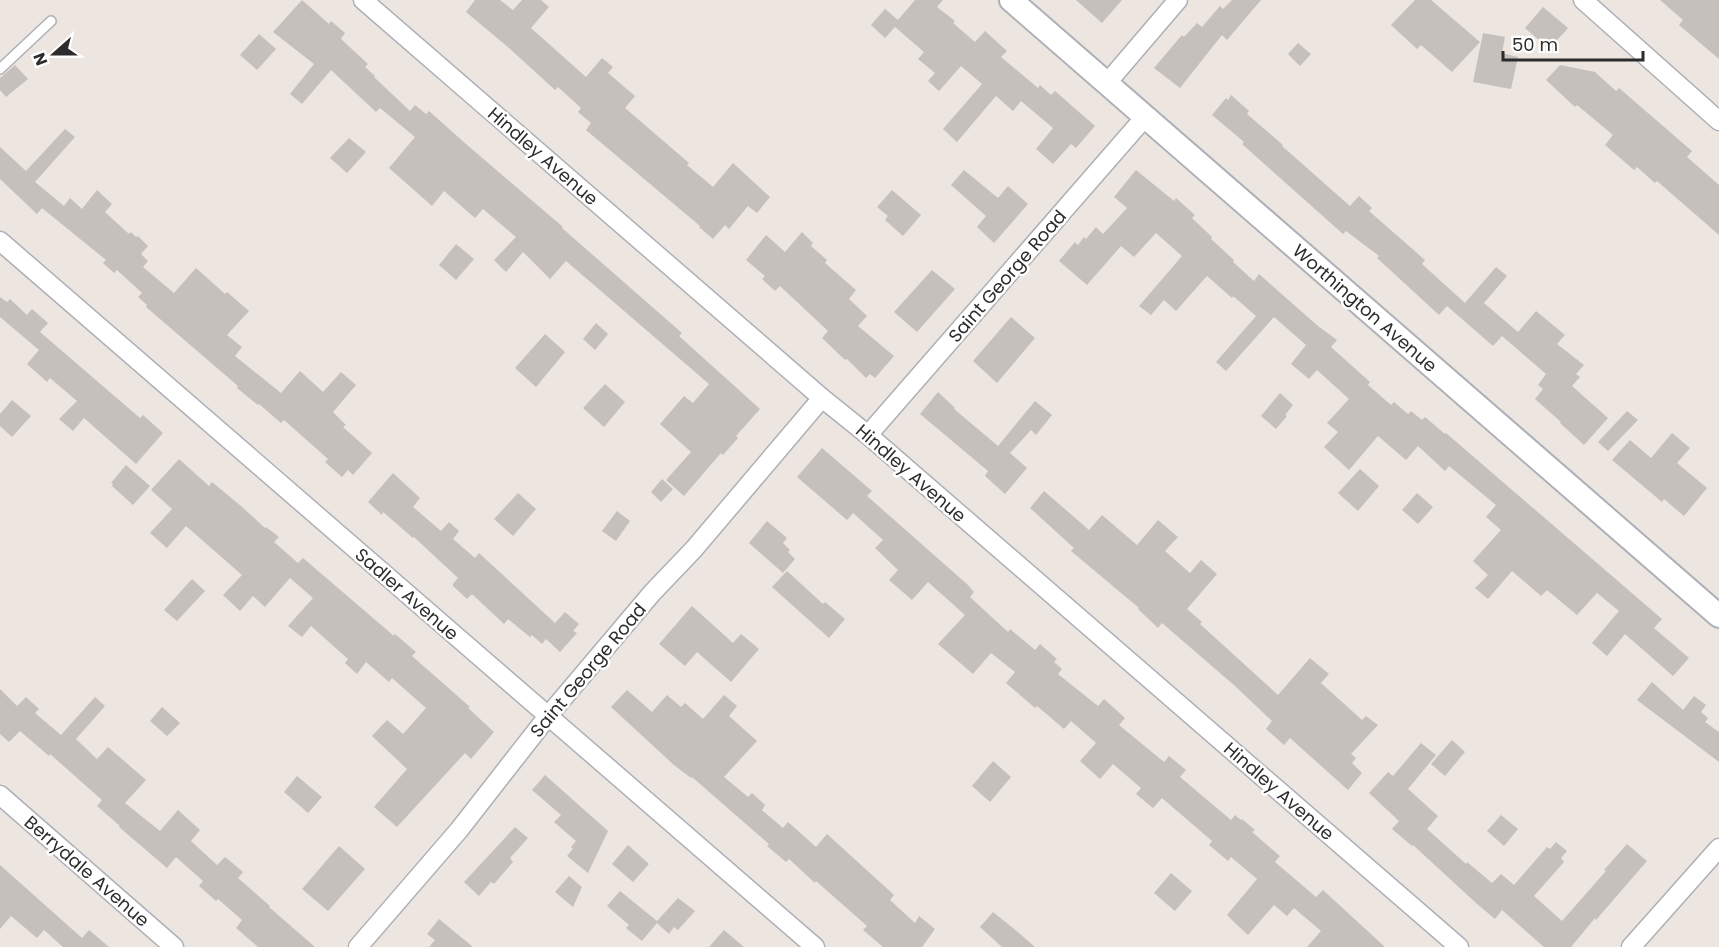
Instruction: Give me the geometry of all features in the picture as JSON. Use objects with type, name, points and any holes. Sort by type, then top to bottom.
[{"type":"street","name":"Hindley Avenue","points":[[363,0],[1459,947]]},
{"type":"street","name":"Worthington Avenue","points":[[1011,0],[1719,616]]},
{"type":"street","points":[[1107,83],[1178,0]]},
{"type":"street","points":[[1583,0],[1719,121]]},
{"type":"street","name":"Saint George Road","points":[[868,435],[1145,117]]},
{"type":"street","name":"Sadler Avenue","points":[[0,241],[815,947]]},
{"type":"street","name":"Saint George Road","points":[[358,947],[459,830],[548,716],[822,398]]},
{"type":"street","name":"Berrydale Avenue","points":[[0,795],[174,947]]},
{"type":"street","points":[[1631,947],[1719,848]]},
{"type":"lane","points":[[0,69],[51,21]]},
{"type":"building","points":[[302,0],[329,24],[331,21],[345,33],[341,39],[368,64],[365,67],[374,77],[410,111],[415,105],[426,114],[429,111],[682,333],[679,336],[760,409],[736,436],[738,438],[723,455],[721,453],[684,496],[666,480],[691,452],[660,424],[684,396],[693,403],[709,384],[566,261],[550,279],[523,252],[506,272],[494,260],[516,237],[483,209],[475,218],[444,191],[432,206],[389,168],[415,137],[380,108],[376,112],[331,70],[302,104],[290,94],[314,64],[273,32]]},
{"type":"building","points":[[475,0],[500,0],[513,10],[522,0],[541,0],[549,7],[531,28],[586,77],[602,58],[613,67],[608,73],[635,96],[625,108],[689,163],[687,165],[713,187],[733,163],[770,197],[757,213],[748,206],[729,229],[725,225],[713,239],[586,130],[591,123],[578,112],[581,108],[558,87],[555,90],[466,12]]},
{"type":"building","points":[[915,0],[943,0],[937,7],[955,21],[953,23],[975,42],[985,31],[1007,51],[1001,57],[1038,88],[1040,85],[1051,95],[1055,91],[1095,126],[1076,148],[1071,144],[1053,164],[1036,149],[1053,128],[1021,101],[1013,111],[996,96],[957,142],[943,129],[982,84],[961,66],[939,91],[928,81],[935,73],[918,59],[924,52],[895,27],[885,38],[871,25],[885,9],[898,20]]},
{"type":"building","points":[[1076,0],[1122,0],[1102,23]]},
{"type":"building","points":[[1232,0],[1261,0],[1227,40],[1222,35],[1180,88],[1154,68],[1182,35],[1184,37],[1197,23],[1202,27],[1220,6],[1223,9]]},
{"type":"building","points":[[1415,0],[1431,0],[1480,42],[1452,72],[1421,45],[1417,49],[1391,25]]},
{"type":"building","points":[[1660,0],[1719,0],[1719,59],[1679,25],[1683,20]]},
{"type":"building","points":[[1543,7],[1568,28],[1549,49],[1525,28]]},
{"type":"building","points":[[1483,33],[1505,37],[1502,53],[1518,57],[1511,89],[1473,82]]},
{"type":"building","points":[[259,34],[276,49],[257,70],[240,55]]},
{"type":"building","points":[[1298,43],[1311,54],[1300,66],[1288,54]]},
{"type":"building","points":[[15,65],[28,79],[6,97],[0,90],[0,78]]},
{"type":"building","points":[[1560,65],[1595,72],[1616,91],[1619,88],[1692,151],[1687,157],[1719,185],[1719,235],[1657,181],[1655,183],[1637,167],[1634,170],[1605,145],[1613,135],[1577,105],[1575,107],[1546,80]]},
{"type":"building","points":[[1231,95],[1249,111],[1247,114],[1350,206],[1359,196],[1372,208],[1369,211],[1425,260],[1422,264],[1465,303],[1496,267],[1507,276],[1484,303],[1518,332],[1536,311],[1565,335],[1557,344],[1584,365],[1576,374],[1580,377],[1572,386],[1608,418],[1584,445],[1535,399],[1543,389],[1538,385],[1546,374],[1502,336],[1493,346],[1447,306],[1439,315],[1377,258],[1379,256],[1346,231],[1343,234],[1212,115]]},
{"type":"building","points":[[65,129],[75,137],[35,182],[64,206],[70,198],[82,209],[97,190],[112,204],[105,212],[129,234],[131,232],[136,237],[138,236],[148,246],[141,254],[148,261],[143,267],[174,293],[196,268],[225,294],[227,292],[249,311],[227,335],[242,347],[235,356],[281,393],[300,371],[323,392],[341,372],[356,385],[333,412],[346,425],[343,427],[372,453],[353,475],[348,470],[342,477],[325,462],[328,459],[284,420],[281,423],[237,388],[238,386],[146,307],[147,305],[138,297],[142,293],[117,270],[114,273],[103,263],[106,260],[42,208],[37,214],[0,179],[0,147],[26,171]]},
{"type":"building","points":[[349,138],[366,152],[347,173],[330,158]]},
{"type":"building","points":[[964,170],[998,198],[1008,186],[1028,204],[994,243],[977,227],[986,216],[951,185]]},
{"type":"building","points":[[1136,170],[1174,201],[1176,198],[1195,215],[1192,218],[1254,281],[1259,274],[1337,340],[1331,347],[1370,382],[1368,385],[1391,405],[1394,402],[1408,414],[1411,411],[1422,420],[1425,417],[1446,433],[1662,619],[1654,628],[1689,658],[1673,676],[1625,634],[1607,656],[1592,643],[1619,611],[1597,593],[1577,615],[1547,590],[1541,596],[1512,571],[1488,599],[1475,588],[1488,575],[1473,561],[1501,530],[1486,517],[1496,505],[1449,466],[1445,471],[1418,446],[1406,460],[1378,436],[1349,470],[1324,447],[1338,432],[1327,423],[1349,399],[1317,370],[1309,379],[1291,364],[1306,345],[1274,317],[1226,371],[1216,362],[1256,316],[1207,276],[1176,311],[1164,300],[1151,315],[1139,306],[1182,256],[1156,233],[1134,257],[1121,246],[1087,285],[1059,261],[1075,242],[1078,245],[1096,227],[1103,234],[1127,208],[1114,197]]},
{"type":"building","points":[[892,190],[921,215],[903,236],[885,220],[888,216],[877,207]]},
{"type":"building","points":[[802,232],[813,243],[811,246],[827,260],[825,263],[856,290],[849,299],[867,316],[858,326],[894,356],[875,378],[870,374],[866,378],[847,359],[845,360],[822,338],[828,331],[780,286],[775,291],[762,279],[765,276],[746,260],[766,235],[785,252]]},
{"type":"building","points":[[456,244],[474,259],[456,280],[439,265]]},
{"type":"building","points":[[932,270],[955,289],[917,332],[894,312]]},
{"type":"building","points":[[0,297],[7,302],[10,299],[27,315],[32,309],[48,323],[40,332],[140,418],[143,415],[163,433],[136,464],[84,418],[73,431],[59,419],[77,401],[50,378],[47,382],[27,364],[39,350],[0,317]]},
{"type":"building","points":[[1011,317],[1035,338],[997,383],[973,361]]},
{"type":"building","points":[[596,323],[608,334],[595,350],[583,339]]},
{"type":"building","points":[[545,334],[565,352],[536,387],[515,368]]},
{"type":"building","points":[[605,384],[625,402],[604,427],[583,408]]},
{"type":"building","points":[[938,392],[954,409],[998,446],[1035,401],[1052,415],[1036,435],[1031,430],[1010,453],[1027,468],[1005,494],[985,476],[988,471],[920,414]]},
{"type":"building","points":[[1280,393],[1293,405],[1276,429],[1261,416]]},
{"type":"building","points":[[12,400],[31,416],[12,437],[0,426],[0,414]]},
{"type":"building","points":[[1627,411],[1638,420],[1608,451],[1598,442]]},
{"type":"building","points":[[1672,433],[1690,448],[1677,463],[1707,488],[1684,516],[1664,499],[1662,502],[1612,460],[1630,440],[1651,458]]},
{"type":"building","points":[[822,448],[872,491],[867,496],[968,585],[974,592],[970,597],[1008,632],[1010,629],[1035,650],[1040,644],[1057,659],[1054,662],[1062,669],[1058,674],[1098,706],[1104,699],[1125,718],[1119,725],[1164,762],[1169,756],[1186,770],[1180,777],[1231,820],[1235,815],[1255,830],[1252,832],[1280,856],[1275,862],[1316,897],[1323,890],[1385,947],[1307,947],[1321,931],[1294,908],[1287,916],[1274,905],[1248,935],[1227,915],[1257,879],[1231,857],[1228,861],[1209,845],[1212,841],[1162,798],[1153,808],[1136,794],[1141,788],[1113,764],[1100,779],[1080,761],[1096,743],[1071,721],[1064,729],[1037,706],[1035,708],[1006,683],[1015,672],[991,653],[973,674],[938,644],[965,615],[928,582],[912,600],[889,580],[898,570],[875,548],[883,540],[853,513],[847,520],[797,477]]},
{"type":"building","points":[[179,459],[209,486],[212,482],[265,528],[279,537],[274,542],[298,563],[303,558],[416,652],[412,656],[470,707],[468,708],[494,732],[471,759],[465,753],[397,827],[374,807],[407,769],[372,736],[387,720],[403,734],[426,708],[392,678],[389,682],[366,662],[357,674],[345,663],[348,659],[311,626],[302,637],[288,626],[313,598],[290,578],[265,607],[253,596],[240,611],[223,595],[242,575],[186,526],[167,548],[150,533],[172,509],[151,490]]},
{"type":"building","points":[[126,465],[150,486],[133,505],[111,483]]},
{"type":"building","points":[[1360,469],[1379,486],[1358,511],[1338,493]]},
{"type":"building","points":[[393,473],[420,498],[413,507],[441,531],[449,522],[459,531],[453,539],[475,558],[479,553],[555,623],[565,612],[579,624],[573,631],[577,633],[560,652],[546,639],[542,644],[508,619],[504,624],[473,595],[467,599],[453,586],[458,578],[414,537],[383,512],[382,515],[368,502]]},
{"type":"building","points":[[662,479],[673,489],[661,502],[651,492]]},
{"type":"building","points":[[1044,491],[1089,530],[1102,515],[1137,545],[1158,520],[1178,537],[1165,551],[1190,573],[1201,560],[1217,574],[1187,609],[1202,622],[1200,624],[1278,695],[1310,658],[1329,674],[1321,683],[1362,720],[1366,716],[1378,725],[1351,754],[1356,758],[1352,763],[1362,773],[1348,790],[1290,738],[1284,745],[1266,729],[1272,721],[1235,686],[1162,623],[1158,628],[1139,608],[1071,551],[1074,548],[1030,508]]},
{"type":"building","points":[[518,493],[536,509],[513,536],[494,519]]},
{"type":"building","points":[[1417,493],[1433,507],[1418,524],[1402,510]]},
{"type":"building","points":[[617,511],[630,521],[616,541],[602,531]]},
{"type":"building","points":[[767,521],[787,538],[783,543],[795,559],[783,573],[749,543]]},
{"type":"building","points":[[787,571],[823,604],[825,602],[845,619],[829,638],[772,587]]},
{"type":"building","points":[[192,579],[205,591],[177,621],[164,610]]},
{"type":"building","points":[[692,606],[733,643],[741,634],[759,649],[731,682],[697,652],[685,666],[659,644]]},
{"type":"building","points":[[1652,682],[1683,710],[1694,696],[1706,705],[1701,712],[1708,718],[1705,722],[1719,732],[1719,762],[1637,700]]},
{"type":"building","points":[[0,689],[17,706],[26,697],[39,709],[35,713],[61,735],[95,697],[105,706],[76,739],[97,759],[108,747],[146,780],[125,803],[160,831],[178,810],[200,830],[191,841],[217,865],[225,857],[243,872],[238,878],[315,947],[258,947],[236,928],[242,920],[199,886],[203,881],[176,857],[167,868],[97,806],[102,800],[50,754],[49,756],[20,731],[9,742],[0,734]]},
{"type":"building","points":[[627,690],[652,712],[667,695],[681,707],[685,703],[703,719],[724,695],[737,706],[729,716],[757,741],[724,777],[748,797],[752,793],[765,805],[762,810],[783,828],[788,822],[816,847],[827,834],[894,895],[890,900],[915,923],[919,916],[935,929],[922,947],[883,947],[863,930],[867,926],[789,859],[786,862],[767,846],[769,844],[692,777],[674,765],[611,707]]},
{"type":"building","points":[[162,707],[180,723],[167,736],[150,721]]},
{"type":"building","points":[[1452,740],[1465,752],[1445,776],[1431,764]]},
{"type":"building","points":[[1421,743],[1436,755],[1408,789],[1438,816],[1427,829],[1466,864],[1467,862],[1492,883],[1501,874],[1514,885],[1547,847],[1550,849],[1556,842],[1567,851],[1561,858],[1564,862],[1534,896],[1562,921],[1627,844],[1647,861],[1571,947],[1544,947],[1502,910],[1495,919],[1476,903],[1413,845],[1392,829],[1399,821],[1369,793],[1388,772],[1393,776]]},
{"type":"building","points":[[993,761],[1011,777],[990,802],[972,786]]},
{"type":"building","points":[[545,775],[608,831],[588,873],[567,856],[576,841],[554,822],[561,815],[532,790]]},
{"type":"building","points":[[297,776],[322,797],[308,813],[284,792]]},
{"type":"building","points":[[1501,815],[1518,829],[1504,846],[1487,831]]},
{"type":"building","points":[[515,827],[528,838],[510,858],[513,862],[494,884],[491,882],[479,896],[464,882]]},
{"type":"building","points":[[628,845],[649,864],[633,882],[612,864]]},
{"type":"building","points":[[339,846],[365,869],[328,911],[302,889]]},
{"type":"building","points":[[0,865],[82,938],[89,930],[109,947],[63,947],[44,930],[37,938],[11,916],[0,929]]},
{"type":"building","points":[[1171,873],[1192,891],[1175,911],[1154,893]]},
{"type":"building","points":[[569,876],[582,887],[573,907],[555,892]]},
{"type":"building","points":[[620,891],[657,921],[678,898],[695,911],[678,930],[674,927],[669,934],[657,923],[642,941],[626,928],[629,925],[607,906]]},
{"type":"building","points":[[993,912],[1035,947],[1002,947],[980,927]]},
{"type":"building","points":[[439,919],[473,947],[429,947],[435,940],[427,934]]},
{"type":"building","points":[[724,930],[744,947],[709,947]]}]
